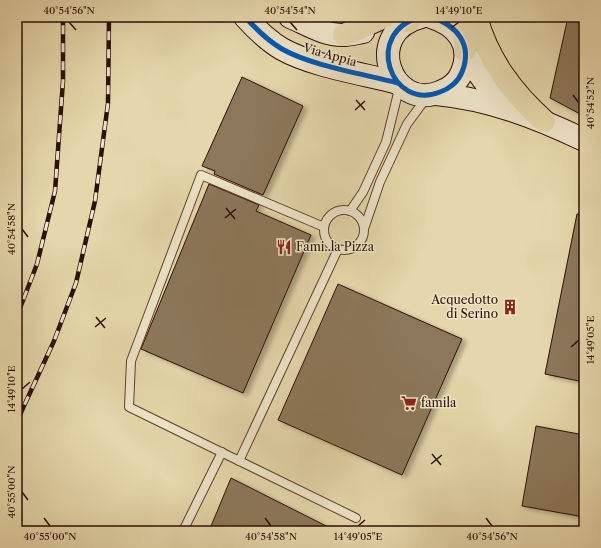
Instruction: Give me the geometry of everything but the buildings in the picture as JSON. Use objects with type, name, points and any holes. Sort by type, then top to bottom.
[{"type":"highway","points":[[465,52],[466,17]]},
{"type":"highway","points":[[476,17],[481,34],[500,72],[522,100],[544,121]]},
{"type":"highway","points":[[344,35],[406,19]]},
{"type":"street","name":"Via Appia","points":[[245,17],[262,35],[282,49],[304,59],[399,84],[409,91],[432,95],[463,96],[510,109],[544,121],[584,140]]},
{"type":"street","name":"Via Appia","points":[[290,17],[321,31],[344,35]]},
{"type":"street","name":"Via Appia","points":[[432,17],[443,20],[454,28],[461,38],[465,52],[477,74],[491,92],[510,109]]},
{"type":"street","points":[[399,84],[391,72],[387,59],[394,34],[406,19]]},
{"type":"street","points":[[432,95],[446,90],[455,83],[465,64],[465,52]]},
{"type":"lane","points":[[350,211],[363,192],[386,142],[399,84]]},
{"type":"lane","points":[[364,229],[360,218],[350,211],[345,210],[335,212],[326,220],[324,233],[329,243],[338,249],[345,250],[357,245],[362,240],[364,229],[380,182],[407,124],[432,95]]},
{"type":"lane","points":[[324,227],[201,175],[131,361],[129,407],[356,518]]},
{"type":"lane","points":[[239,461],[338,249]]},
{"type":"lane","points":[[183,531],[222,452]]},
{"type":"railway","points":[[17,316],[37,264],[55,191],[63,81],[63,17]]},
{"type":"railway","points":[[17,421],[54,341],[76,283],[95,201],[108,103],[109,17]]},
{"type":"cycle path","points":[[245,17],[272,42],[294,55],[323,65],[398,83]]},
{"type":"cycle path","points":[[421,17],[403,25],[392,38],[388,53],[390,68],[397,81],[408,91],[423,95],[440,92],[450,87],[460,76],[465,62],[464,45],[460,37],[448,25],[431,17]]},
{"type":"place","name":"Fami..la Pizza","points":[[284,247]]},
{"type":"place","name":"Acquedotto di Serino","points":[[510,307]]},
{"type":"place","name":"famila","points":[[409,403]]}]
